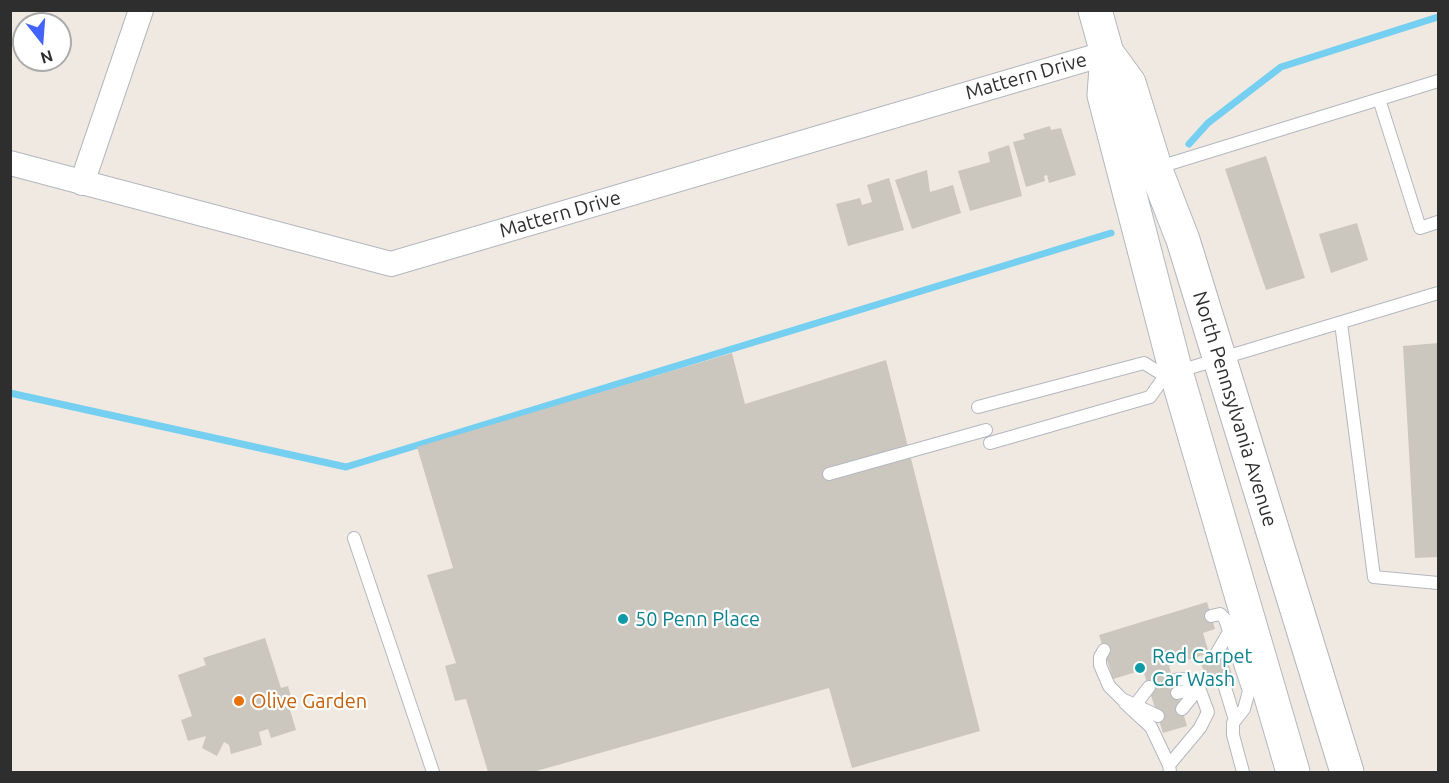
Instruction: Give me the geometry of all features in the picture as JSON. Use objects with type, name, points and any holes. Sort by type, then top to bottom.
[{"type":"main road","name":"North Pennsylvania Avenue","points":[[1095,10],[1107,52],[1129,83],[1156,168],[1183,240],[1347,772]]},
{"type":"main road","name":"North Pennsylvania Avenue","points":[[1107,52],[1104,95],[1171,374],[1293,772]]},
{"type":"street","points":[[82,183],[141,10]]},
{"type":"street","name":"Mattern Drive","points":[[10,163],[391,264],[1107,52]]},
{"type":"lane","points":[[1156,168],[1438,81]]},
{"type":"lane","points":[[1379,99],[1420,228],[1438,222]]},
{"type":"lane","points":[[990,443],[1150,397],[1171,374],[1438,293]]},
{"type":"lane","points":[[1341,322],[1374,577],[1438,583]]},
{"type":"lane","points":[[978,407],[1144,363],[1171,374]]},
{"type":"lane","points":[[829,474],[986,430]]},
{"type":"lane","points":[[354,538],[433,772]]},
{"type":"lane","points":[[1211,616],[1220,614],[1226,619],[1249,691],[1244,709],[1233,723],[1233,735],[1243,772]]},
{"type":"lane","points":[[1215,656],[1229,632]]},
{"type":"lane","points":[[1104,650],[1100,665],[1109,686],[1150,727],[1169,769],[1200,728],[1208,712],[1199,687],[1185,679],[1173,680]]},
{"type":"lane","points":[[1223,681],[1235,720]]},
{"type":"lane","points":[[1136,704],[1149,687]]},
{"type":"lane","points":[[1178,693],[1199,687]]},
{"type":"lane","points":[[1182,709],[1199,687]]},
{"type":"lane","points":[[1122,699],[1158,716]]},
{"type":"lane","points":[[1136,704],[1153,700]]},
{"type":"building","points":[[1050,126],[1051,130],[1061,128],[1076,175],[1049,183],[1047,175],[1044,176],[1045,181],[1026,187],[1013,142],[1025,139],[1023,134]]},
{"type":"building","points":[[1009,145],[1022,196],[970,211],[958,171],[990,162],[988,152]]},
{"type":"building","points":[[1266,156],[1305,278],[1266,290],[1225,169]]},
{"type":"building","points":[[927,170],[930,192],[953,185],[961,213],[912,229],[895,180]]},
{"type":"building","points":[[889,178],[904,230],[848,246],[836,204],[860,198],[862,205],[872,202],[867,185]]},
{"type":"building","points":[[1357,223],[1368,260],[1331,273],[1319,234]]},
{"type":"building","points":[[1438,343],[1438,557],[1415,558],[1403,346]]},
{"type":"building","points":[[732,353],[745,404],[886,360],[980,731],[852,768],[829,688],[533,772],[488,772],[466,699],[455,701],[445,666],[456,663],[427,575],[453,568],[417,447]]},
{"type":"building","name":"Red Carpet Car Wash","points":[[1207,602],[1215,629],[1203,633],[1209,653],[1169,666],[1187,726],[1163,733],[1143,670],[1113,679],[1099,635]]},
{"type":"building","name":"Olive Garden","points":[[265,638],[281,688],[288,686],[294,707],[290,710],[296,730],[271,738],[268,729],[259,732],[262,745],[231,754],[229,745],[224,742],[217,756],[202,748],[206,736],[188,741],[181,720],[192,716],[178,675],[206,665],[203,658]]},
{"type":"building","points":[[1225,653],[1233,677],[1209,685],[1200,661]]},
{"type":"waterway","points":[[1189,144],[1208,123],[1281,67],[1438,17]]},
{"type":"waterway","points":[[10,393],[346,467],[1111,233]]},
{"type":"place","name":"50 Penn Place","points":[[623,619]]},
{"type":"place","name":"Red Carpet Car Wash","points":[[1140,668]]},
{"type":"place","name":"Olive Garden","points":[[239,701]]}]
